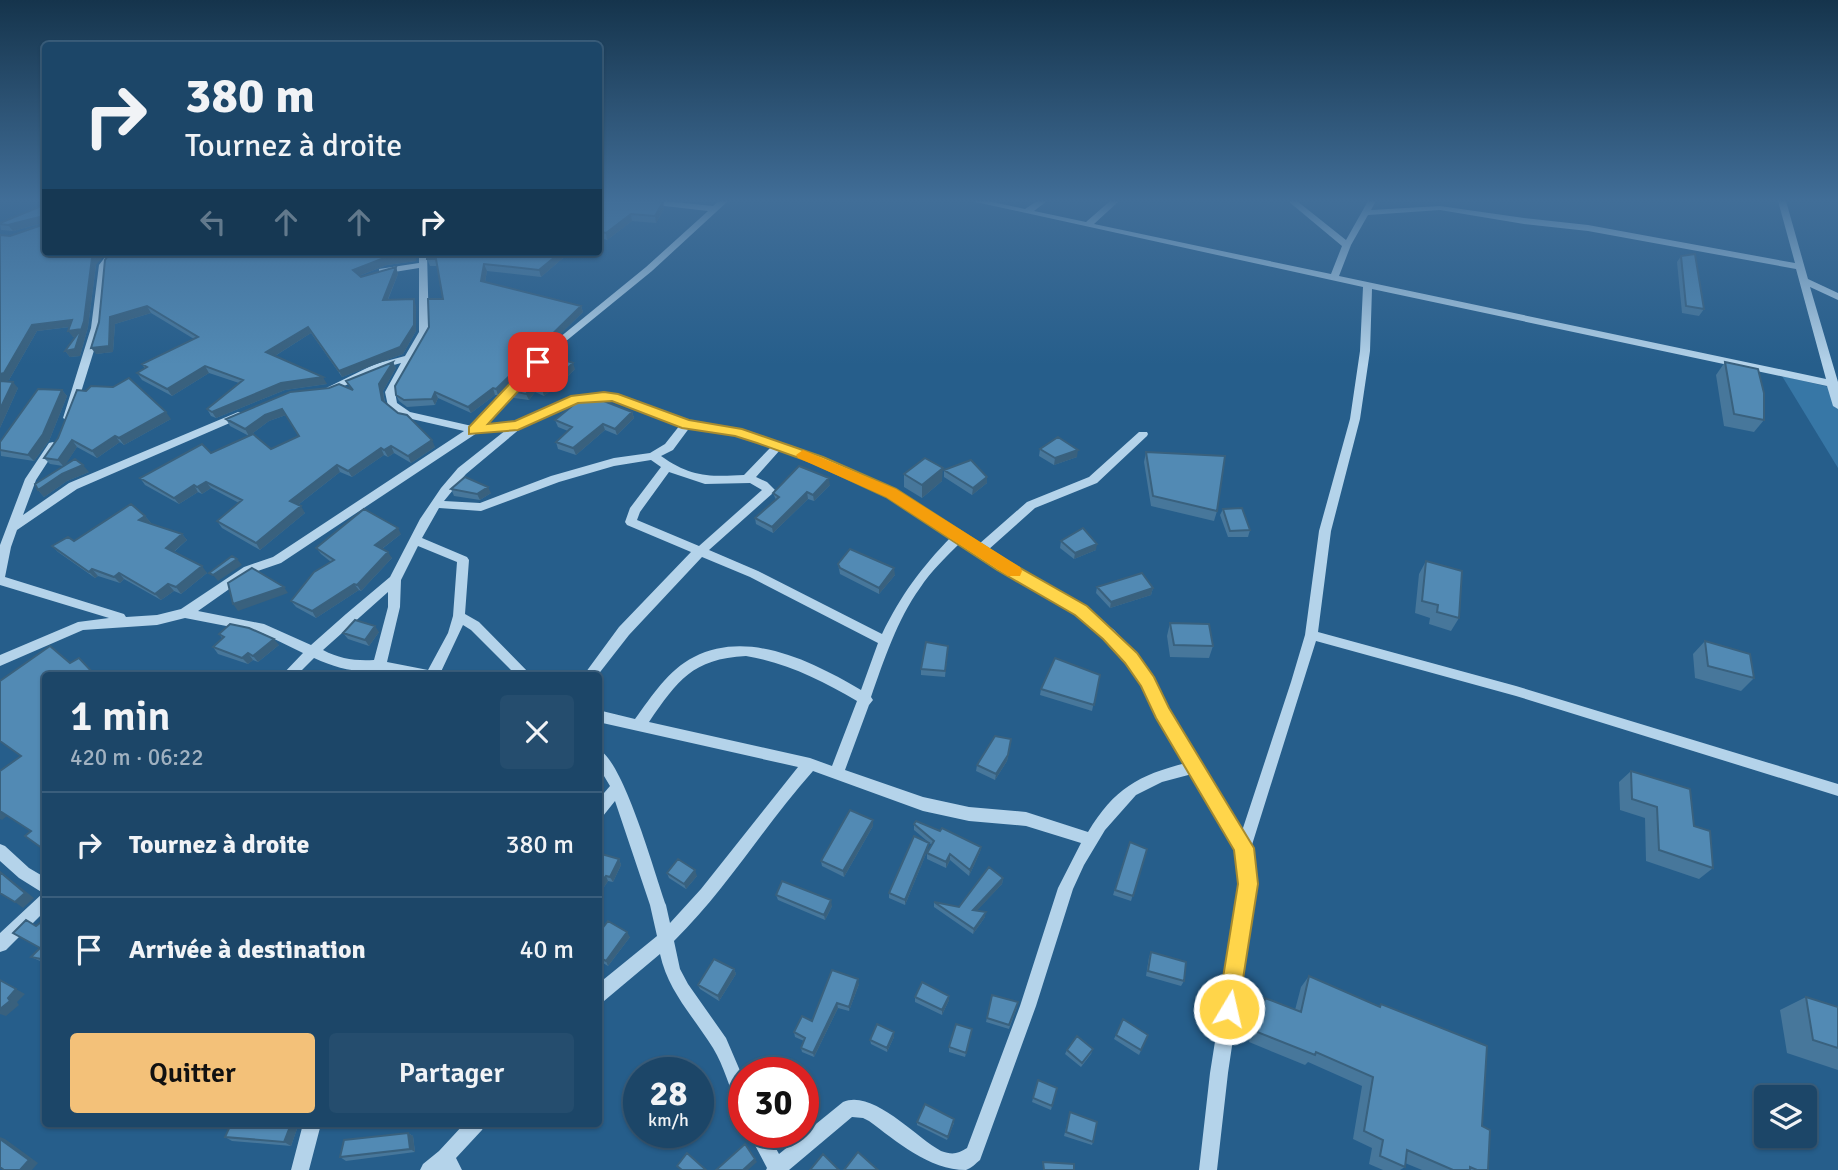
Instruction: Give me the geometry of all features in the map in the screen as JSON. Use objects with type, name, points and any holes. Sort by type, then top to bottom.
[{"type":"street","points":[[0,574],[5,547],[31,479],[61,434],[96,328],[103,265],[111,256]]},
{"type":"street","points":[[423,256],[424,332],[390,391],[395,408],[407,415],[474,430],[518,425]]},
{"type":"street","points":[[0,661],[82,625],[157,620],[185,613],[248,570],[276,560],[474,430],[557,344],[664,256]]},
{"type":"street","points":[[1230,256],[1835,384]]},
{"type":"street","points":[[1334,278],[1343,256]]},
{"type":"street","points":[[1738,256],[1800,267]]},
{"type":"street","points":[[1797,256],[1835,384],[1838,406]]},
{"type":"street","points":[[375,274],[423,265]]},
{"type":"street","points":[[1803,280],[1838,297]]},
{"type":"street","points":[[1208,1170],[1219,1073],[1248,884],[1244,848],[1311,635],[1325,531],[1355,419],[1365,351],[1368,286]]},
{"type":"street","points":[[317,391],[331,389],[391,361],[410,358]]},
{"type":"street","points":[[377,670],[394,607],[395,580],[436,504],[462,471],[518,425],[575,399],[613,397],[687,424],[737,432],[778,446],[818,460],[891,493],[1003,565],[1081,610],[1109,634],[1148,682],[1163,713],[1244,848]]},
{"type":"street","points":[[14,527],[73,486],[250,411]]},
{"type":"street","points":[[436,504],[481,507],[555,479],[614,462],[653,456],[669,447],[687,424]]},
{"type":"street","points":[[981,549],[1031,505],[1093,480],[1143,434]]},
{"type":"street","points":[[748,478],[778,446]]},
{"type":"street","points":[[592,672],[624,631],[699,551],[768,493],[767,486],[748,478],[729,482],[694,478],[667,466],[653,456]]},
{"type":"street","points":[[667,466],[634,512],[631,522],[754,574],[885,641]]},
{"type":"street","points":[[837,772],[866,700],[885,641],[912,590],[926,570],[960,536]]},
{"type":"street","points":[[415,540],[463,560],[459,616],[454,633],[434,672]]},
{"type":"street","points":[[0,580],[129,620]]},
{"type":"street","points":[[291,672],[369,600],[395,580]]},
{"type":"street","points":[[185,613],[264,629],[346,665],[399,672]]},
{"type":"street","points":[[459,616],[475,626],[522,672]]},
{"type":"street","points":[[1311,635],[1516,691],[1838,790]]},
{"type":"street","points":[[639,724],[675,677],[706,658],[730,652],[763,653],[791,661],[828,677],[866,700]]},
{"type":"street","points":[[602,717],[810,764],[923,804],[969,814],[1026,819],[1049,824],[1091,841]]},
{"type":"street","points":[[602,760],[610,769],[618,787],[658,905],[672,971],[720,1044],[728,1063]]},
{"type":"street","points":[[602,992],[665,938],[692,911],[774,805],[810,764]]},
{"type":"street","points":[[766,1148],[777,1169],[849,1108],[865,1109],[881,1119],[906,1142],[945,1163],[960,1163],[974,1154],[1028,1006],[1066,888],[1091,841],[1108,815],[1131,790],[1159,776],[1196,767]]},
{"type":"street","points":[[602,806],[618,787]]},
{"type":"street","points":[[0,851],[24,873],[42,884]]},
{"type":"street","points":[[0,944],[42,904]]},
{"type":"street","points":[[300,1170],[311,1127]]},
{"type":"street","points":[[429,1170],[449,1164],[475,1127]]},
{"type":"shaded area","points":[[1782,376],[1838,389],[1838,468]]},
{"type":"building","points":[[0,256],[94,256],[84,321],[75,349],[65,351],[81,329],[68,331],[72,320],[32,325],[4,373],[0,374]]},
{"type":"building","points":[[108,256],[399,256],[384,258],[353,270],[361,277],[396,267],[383,300],[414,299],[414,325],[400,347],[339,371],[308,327],[266,352],[323,377],[281,383],[212,412],[207,409],[243,380],[205,366],[167,389],[137,373],[147,367],[142,364],[198,337],[147,306],[110,317],[109,346],[91,348],[99,322],[105,260]]},
{"type":"building","points":[[427,256],[556,256],[539,270],[484,264],[481,281],[581,306],[496,389],[493,388],[468,407],[435,392],[432,399],[404,400],[396,395],[395,386],[429,327],[428,299],[443,299],[436,259],[427,259]]},
{"type":"building","points":[[1681,256],[1695,256],[1704,309],[1686,306]]},
{"type":"building","points":[[548,354],[573,363],[542,389],[533,386],[526,394],[512,391]]},
{"type":"building","points":[[393,362],[379,384],[382,400],[398,413],[407,415],[432,440],[408,456],[391,446],[384,450],[381,448],[348,471],[337,465],[290,501],[301,506],[256,543],[217,521],[242,500],[206,482],[197,487],[194,485],[174,498],[140,478],[202,444],[211,453],[253,434],[271,449],[299,436],[282,409],[265,415],[245,429],[226,419],[290,392],[329,388],[339,384],[353,390],[346,381]]},
{"type":"building","points":[[1725,362],[1758,369],[1764,393],[1764,420],[1734,414]]},
{"type":"building","points":[[129,378],[166,412],[119,438],[115,436],[92,451],[72,440],[58,460],[44,458],[58,438],[77,390],[86,391],[91,386],[113,387]]},
{"type":"building","points":[[0,381],[13,382],[0,409]]},
{"type":"building","points":[[38,389],[62,390],[43,434],[28,455],[0,450],[0,442]]},
{"type":"building","points":[[591,396],[632,412],[615,429],[603,424],[573,448],[556,442],[572,427],[555,420],[583,397],[587,399]]},
{"type":"building","points":[[1058,437],[1078,450],[1055,458],[1040,449]]},
{"type":"building","points":[[1146,452],[1225,456],[1217,511],[1153,496]]},
{"type":"building","points":[[925,458],[943,468],[922,485],[904,474]]},
{"type":"building","points":[[75,459],[83,465],[62,474],[38,490],[35,484]]},
{"type":"building","points":[[971,460],[987,477],[973,488],[944,470]]},
{"type":"building","points":[[799,466],[829,478],[813,495],[807,492],[772,527],[755,518],[779,497],[773,493]]},
{"type":"building","points":[[465,477],[488,487],[477,494],[451,489]]},
{"type":"building","points":[[131,504],[145,516],[139,520],[182,534],[166,548],[202,566],[176,587],[168,584],[155,594],[119,573],[114,577],[92,569],[89,572],[52,546],[68,537],[74,541]]},
{"type":"building","points":[[1242,508],[1250,530],[1230,531],[1223,509]]},
{"type":"building","points":[[364,509],[398,528],[375,545],[388,552],[357,585],[354,584],[312,611],[291,601],[314,572],[334,560],[316,548]]},
{"type":"building","points":[[1083,528],[1097,544],[1075,553],[1061,541]]},
{"type":"building","points":[[850,549],[894,568],[879,588],[840,568],[838,564]]},
{"type":"building","points":[[232,556],[237,559],[213,575],[209,573]]},
{"type":"building","points":[[1426,561],[1462,571],[1459,618],[1437,612],[1438,605],[1422,601]]},
{"type":"building","points":[[252,568],[284,587],[233,604],[228,583]]},
{"type":"building","points":[[1142,573],[1153,588],[1111,602],[1097,587]]},
{"type":"building","points":[[355,620],[375,626],[365,640],[343,633]]},
{"type":"building","points":[[1170,623],[1209,624],[1213,646],[1174,645]]},
{"type":"building","points":[[230,624],[249,628],[274,639],[253,656],[248,653],[242,658],[213,647],[224,637],[219,634]]},
{"type":"building","points":[[1705,641],[1750,654],[1754,678],[1708,666]]},
{"type":"building","points":[[926,642],[948,646],[945,671],[921,669]]},
{"type":"building","points":[[50,646],[70,663],[79,658],[92,672],[42,672],[42,848],[25,836],[31,831],[0,811],[0,771],[21,756],[0,741],[0,681]]},
{"type":"building","points":[[1055,658],[1100,675],[1094,705],[1041,689]]},
{"type":"building","points":[[995,736],[1011,739],[1008,755],[996,774],[977,765]]},
{"type":"building","points":[[1631,771],[1690,789],[1694,826],[1710,831],[1713,868],[1659,850],[1657,807],[1632,799]]},
{"type":"building","points":[[850,810],[873,820],[843,871],[821,861]]},
{"type":"building","points":[[916,821],[940,831],[942,828],[981,847],[970,870],[950,854],[946,862],[927,853],[934,841],[914,824]]},
{"type":"building","points":[[914,836],[929,843],[905,900],[889,893]]},
{"type":"building","points":[[1130,842],[1147,849],[1133,896],[1115,890]]},
{"type":"building","points":[[602,854],[619,859],[610,877],[606,876],[602,881]]},
{"type":"building","points":[[678,859],[695,870],[684,884],[667,873]]},
{"type":"building","points":[[989,867],[1003,878],[973,910],[986,912],[974,929],[934,902],[959,907]]},
{"type":"building","points":[[0,872],[25,893],[15,902],[0,893]]},
{"type":"building","points":[[782,881],[831,900],[824,915],[776,895]]},
{"type":"building","points":[[26,920],[36,926],[42,921],[42,959],[31,957],[40,948],[13,933]]},
{"type":"building","points":[[608,921],[627,932],[606,961],[602,959],[602,929]]},
{"type":"building","points":[[1151,952],[1186,962],[1184,981],[1148,971]]},
{"type":"building","points":[[714,959],[734,969],[718,996],[698,985]]},
{"type":"building","points":[[832,970],[858,979],[849,1007],[837,1003],[813,1053],[801,1048],[805,1038],[794,1032],[802,1016],[812,1021]]},
{"type":"building","points":[[1309,976],[1380,1007],[1381,1004],[1487,1046],[1482,1126],[1490,1130],[1488,1170],[1470,1167],[1470,1170],[1453,1170],[1407,1150],[1405,1167],[1380,1156],[1383,1140],[1364,1131],[1373,1077],[1316,1052],[1315,1055],[1257,1032],[1265,998],[1301,1012]]},
{"type":"building","points":[[0,980],[16,989],[8,998],[10,1001],[0,1009]]},
{"type":"building","points":[[922,982],[949,996],[942,1010],[915,997]]},
{"type":"building","points":[[992,995],[1018,1002],[1009,1025],[987,1018]]},
{"type":"building","points":[[1806,997],[1838,1007],[1838,1048],[1813,1040]]},
{"type":"building","points":[[1123,1019],[1148,1035],[1141,1050],[1116,1035]]},
{"type":"building","points":[[877,1024],[894,1032],[887,1048],[870,1040]]},
{"type":"building","points":[[956,1024],[972,1029],[966,1053],[949,1047]]},
{"type":"building","points":[[1077,1036],[1093,1049],[1082,1063],[1067,1050]]},
{"type":"building","points":[[1038,1080],[1057,1088],[1052,1106],[1033,1098]]},
{"type":"building","points":[[925,1104],[954,1119],[948,1137],[917,1122]]},
{"type":"building","points":[[1070,1112],[1097,1122],[1093,1142],[1066,1132]]},
{"type":"building","points":[[230,1127],[290,1127],[284,1142],[225,1137]]},
{"type":"building","points":[[408,1133],[410,1149],[340,1157],[344,1140]]},
{"type":"building","points":[[0,1139],[29,1160],[20,1170],[4,1170],[0,1167]]},
{"type":"building","points":[[741,1148],[748,1148],[755,1159],[743,1170],[716,1170]]},
{"type":"building","points":[[858,1152],[878,1170],[844,1170]]},
{"type":"building","points":[[687,1153],[706,1170],[682,1170],[677,1166]]},
{"type":"building","points":[[823,1154],[839,1170],[810,1170]]},
{"type":"building","points":[[1043,1162],[1074,1164],[1074,1170],[1044,1170]]},
{"type":"slow traffic","points":[[803,455],[891,493],[1014,571]]},
{"type":"route","points":[[538,362],[474,430],[518,425],[575,399],[604,396],[671,420],[737,432],[762,440],[818,460],[891,493],[1003,565],[1081,610],[1109,634],[1148,682],[1163,713],[1244,848],[1248,884],[1229,1009]]}]
